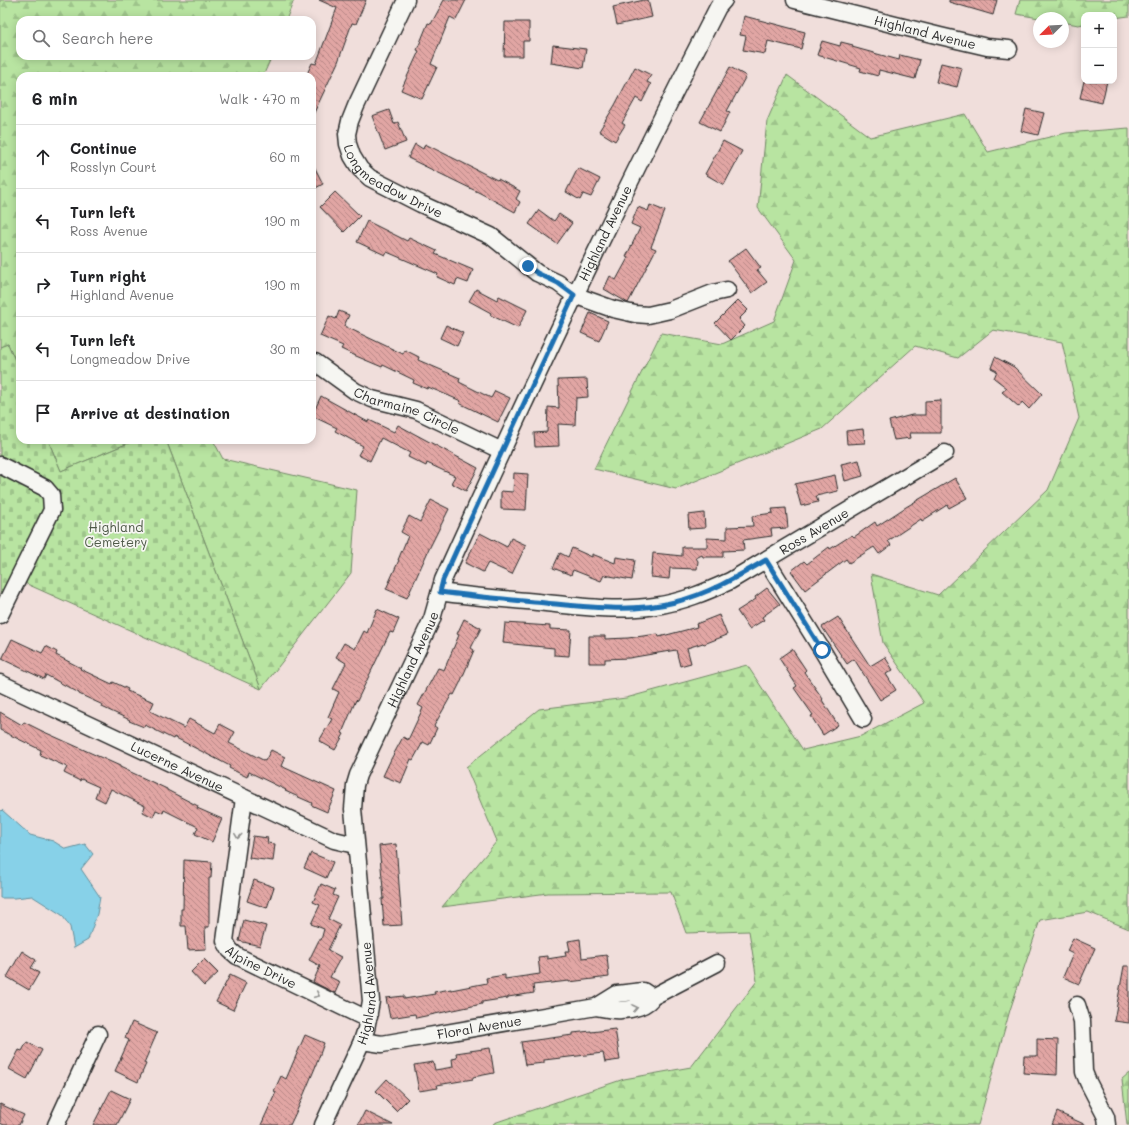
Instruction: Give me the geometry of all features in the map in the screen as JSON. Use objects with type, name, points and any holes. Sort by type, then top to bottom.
[{"type":"street","name":"Longmeadow Drive","points":[[406,0],[356,106],[347,134],[348,144],[352,156],[360,168],[370,178],[421,204],[491,236],[532,270],[558,283],[574,295],[613,309],[635,314],[648,315],[670,310],[713,293],[728,290]]},
{"type":"street","name":"Highland Avenue","points":[[323,1125],[362,1041],[369,1017],[371,1001],[355,845],[353,809],[355,785],[358,775],[432,620],[446,573],[574,295],[662,116],[718,6],[724,0]]},
{"type":"street","name":"Highland Avenue","points":[[795,0],[987,47],[1009,49]]},
{"type":"street","name":"Charmaine Circle","points":[[316,363],[355,391],[372,399],[416,410],[502,451]]},
{"type":"street","name":"Ross Avenue","points":[[440,592],[582,607],[624,609],[676,602],[703,593],[730,581],[945,453]]},
{"type":"street","points":[[0,465],[45,488],[51,495],[52,510],[0,615]]},
{"type":"street","points":[[766,560],[863,719]]},
{"type":"street","name":"Lucerne Avenue","points":[[0,683],[334,840],[355,845]]},
{"type":"street","name":"Alpine Drive","points":[[244,798],[225,941],[230,950],[237,956],[278,976],[359,1015],[369,1017]]},
{"type":"street","name":"Floral Avenue","points":[[362,1041],[382,1044],[596,1007],[622,1010],[645,1005],[652,997],[717,963]]},
{"type":"street","points":[[1077,1005],[1082,1021],[1084,1072],[1106,1117],[1107,1125]]},
{"type":"street","points":[[56,1125],[98,1034]]},
{"type":"green space","points":[[0,0],[294,0],[288,16],[16,16],[16,60],[270,60],[265,72],[16,72],[16,363],[8,344],[0,347]]},
{"type":"green space","points":[[1020,0],[1129,0],[1129,16],[1117,18],[1117,12],[1081,12],[1081,24],[1078,25],[1069,23],[1069,12],[1033,12],[1033,17],[1016,14]]},
{"type":"green space","points":[[787,75],[870,137],[965,114],[988,152],[1066,133],[1129,128],[1129,929],[1088,912],[1040,920],[1010,1010],[978,1125],[493,1125],[494,1123],[624,1079],[691,1067],[757,981],[749,931],[686,933],[671,892],[548,893],[442,907],[497,841],[466,767],[539,709],[626,698],[747,665],[803,750],[861,736],[924,703],[883,643],[871,574],[938,595],[1048,490],[1079,418],[1062,342],[993,330],[958,358],[915,346],[822,429],[676,489],[594,469],[661,333],[722,344],[774,321],[796,260],[758,208],[767,121]]},
{"type":"green space","name":"Highland Cemetery","points":[[8,344],[16,363],[16,444],[50,444],[61,471],[126,444],[168,444],[261,689],[18,580],[0,615],[0,347]]},
{"type":"green space","points":[[50,444],[126,444],[61,471]]},
{"type":"green space","points":[[168,444],[215,444],[223,459],[357,490],[351,573],[261,689]]},
{"type":"green space","points":[[1129,1073],[1129,1125],[1127,1125],[1122,1079]]},
{"type":"water","points":[[2,810],[30,835],[53,841],[66,849],[85,844],[93,854],[81,869],[100,897],[97,914],[88,940],[74,948],[70,927],[62,915],[32,896],[0,898],[0,812]]},
{"type":"building","points":[[319,0],[366,0],[356,24],[352,23],[338,62],[316,109],[316,72],[308,72],[312,63],[316,64],[337,8]]},
{"type":"building","points":[[444,0],[466,0],[456,20],[450,17],[431,64],[437,67],[422,99],[401,90],[419,51],[417,50],[428,23],[431,24]]},
{"type":"building","points":[[648,0],[652,17],[617,25],[613,7]]},
{"type":"building","points":[[949,0],[997,0],[993,15],[949,2]]},
{"type":"building","points":[[744,16],[805,32],[801,49],[768,41],[765,54],[743,50],[746,36],[740,35]]},
{"type":"building","points":[[505,22],[529,22],[529,41],[523,41],[523,56],[504,56]]},
{"type":"building","points":[[822,41],[840,46],[841,42],[853,45],[852,47],[899,60],[900,55],[920,60],[915,79],[879,70],[878,76],[860,71],[861,68],[817,55]]},
{"type":"building","points":[[553,45],[586,49],[583,68],[551,63]]},
{"type":"building","points":[[941,63],[962,68],[957,87],[936,82]]},
{"type":"building","points":[[635,67],[651,75],[647,82],[651,84],[642,102],[636,98],[622,123],[625,125],[615,141],[599,131]]},
{"type":"building","points":[[730,67],[746,76],[727,111],[730,112],[720,132],[700,122]]},
{"type":"building","points":[[1083,84],[1106,84],[1102,103],[1080,98]]},
{"type":"building","points":[[1026,109],[1044,113],[1038,135],[1021,131]]},
{"type":"building","points":[[389,110],[394,124],[398,122],[406,142],[385,150],[372,116]]},
{"type":"building","points":[[723,141],[742,151],[724,185],[705,174]]},
{"type":"building","points":[[415,144],[423,149],[425,144],[520,191],[516,199],[520,202],[515,212],[408,158]]},
{"type":"building","points":[[578,168],[600,179],[591,197],[583,194],[580,200],[566,192]]},
{"type":"building","points":[[316,170],[323,184],[316,188]]},
{"type":"building","points":[[335,192],[360,216],[344,232],[320,207]]},
{"type":"building","points":[[650,205],[665,211],[651,247],[656,249],[628,303],[604,289],[610,276],[616,280],[628,258],[626,257],[640,228],[631,224],[638,207],[648,211]]},
{"type":"building","points":[[539,210],[554,221],[559,214],[572,223],[557,244],[529,224]]},
{"type":"building","points":[[367,221],[407,241],[409,238],[437,251],[435,254],[473,270],[468,283],[457,279],[455,285],[437,277],[438,274],[387,252],[385,255],[357,242]]},
{"type":"building","points":[[746,248],[761,268],[757,270],[767,282],[752,293],[728,261]]},
{"type":"building","points":[[476,289],[497,300],[499,296],[527,310],[518,328],[490,315],[491,313],[469,301]]},
{"type":"building","points":[[738,300],[748,310],[739,319],[745,326],[731,340],[715,323]]},
{"type":"building","points":[[339,311],[349,315],[344,326],[403,354],[405,350],[419,357],[418,360],[460,378],[459,382],[491,398],[495,391],[510,398],[498,422],[459,403],[461,401],[428,387],[427,389],[413,383],[414,380],[383,365],[382,367],[341,349],[343,346],[320,336],[329,316],[336,319]]},
{"type":"building","points":[[590,313],[608,321],[599,341],[581,333]]},
{"type":"building","points":[[446,325],[463,333],[457,346],[440,338]]},
{"type":"building","points":[[995,357],[1014,367],[1042,394],[1029,409],[1022,402],[1019,407],[1002,392],[1007,388],[994,378],[997,371],[991,368]]},
{"type":"building","points":[[587,379],[588,397],[576,398],[575,425],[558,424],[559,446],[535,447],[534,433],[547,432],[548,407],[559,408],[558,380]]},
{"type":"building","points":[[321,396],[368,422],[369,420],[394,432],[398,425],[478,468],[466,491],[451,483],[455,476],[427,463],[426,466],[408,457],[410,453],[381,438],[370,461],[358,455],[363,446],[335,431],[337,428],[316,418],[316,407]]},
{"type":"building","points":[[941,400],[941,433],[910,433],[911,438],[894,440],[889,421],[912,415],[925,415],[925,401]]},
{"type":"building","points":[[863,429],[865,443],[847,444],[846,431]]},
{"type":"building","points":[[859,460],[863,476],[845,481],[841,464]]},
{"type":"building","points":[[514,473],[528,474],[526,510],[501,509],[501,491],[513,492]]},
{"type":"building","points":[[835,475],[838,491],[816,496],[818,502],[801,506],[795,484]]},
{"type":"building","points":[[955,478],[967,498],[949,508],[947,505],[922,521],[921,519],[888,541],[891,545],[879,554],[874,547],[849,563],[846,559],[805,590],[791,571],[804,561],[807,564],[829,547],[830,549],[852,535],[854,537],[875,522],[877,526]]},
{"type":"building","points":[[431,500],[449,509],[407,598],[386,589],[408,536],[401,532],[409,516],[420,522]]},
{"type":"building","points":[[786,508],[788,528],[771,529],[772,536],[743,540],[744,550],[723,551],[723,557],[703,557],[702,555],[696,558],[698,561],[697,569],[670,568],[669,579],[651,577],[653,553],[682,556],[682,547],[707,547],[707,538],[727,539],[727,527],[753,526],[752,516],[773,513],[772,509]]},
{"type":"building","points":[[704,513],[705,528],[689,529],[688,515]]},
{"type":"building","points":[[480,533],[507,547],[511,538],[526,545],[512,574],[488,563],[483,572],[465,563]]},
{"type":"building","points":[[572,548],[592,557],[592,554],[615,563],[616,557],[635,560],[632,580],[604,575],[601,581],[573,570],[571,575],[553,568],[560,553],[568,557]]},
{"type":"building","points":[[767,588],[780,604],[762,617],[764,620],[749,629],[737,611],[756,599],[755,597]]},
{"type":"building","points":[[377,609],[399,619],[393,633],[390,632],[357,701],[356,700],[342,733],[344,734],[335,750],[319,741],[332,719],[328,717],[339,692],[333,689],[346,663],[336,657],[344,643],[355,649],[364,631],[367,633]]},
{"type":"building","points":[[719,615],[727,635],[704,644],[703,643],[687,648],[691,663],[680,666],[676,650],[629,658],[605,659],[605,663],[589,663],[589,636],[605,636],[605,639],[658,634],[659,637],[697,627],[696,624]]},
{"type":"building","points":[[838,617],[870,666],[885,657],[893,670],[886,674],[896,690],[880,700],[854,659],[847,664],[822,627]]},
{"type":"building","points":[[464,619],[481,628],[471,648],[474,650],[460,683],[434,726],[437,728],[429,745],[423,742],[413,760],[411,759],[401,783],[383,776],[403,737],[408,740],[423,708],[418,705],[438,668],[444,670]]},
{"type":"building","points":[[505,623],[550,626],[550,629],[571,630],[569,656],[554,655],[554,648],[503,643]]},
{"type":"building","points":[[12,639],[42,653],[46,646],[57,652],[56,655],[81,668],[80,669],[112,684],[113,682],[128,689],[127,691],[154,702],[150,711],[184,728],[189,719],[215,733],[220,724],[235,732],[229,743],[265,761],[271,750],[285,757],[281,766],[336,791],[327,812],[249,772],[247,777],[229,768],[230,766],[174,737],[173,739],[145,725],[144,727],[129,721],[130,720],[102,707],[103,705],[79,694],[46,675],[44,679],[2,659]]},
{"type":"building","points":[[792,649],[806,670],[804,672],[823,699],[822,700],[838,725],[823,735],[811,716],[813,715],[794,688],[797,686],[779,658]]},
{"type":"building","points":[[0,712],[22,725],[24,722],[120,766],[167,789],[198,806],[197,808],[222,819],[212,842],[195,834],[198,827],[164,810],[163,813],[156,810],[153,817],[143,812],[145,806],[111,789],[105,802],[95,797],[99,787],[81,779],[80,781],[64,773],[67,767],[40,755],[41,750],[0,730]]},
{"type":"building","points":[[253,836],[268,838],[267,843],[275,844],[273,861],[249,858]]},
{"type":"building","points":[[396,844],[402,925],[384,926],[382,899],[384,899],[379,846]]},
{"type":"building","points":[[311,853],[333,862],[326,878],[304,868]]},
{"type":"building","points":[[184,860],[212,862],[211,878],[209,878],[209,927],[205,927],[206,949],[188,950],[186,926],[181,926],[181,909],[183,909]]},
{"type":"building","points":[[254,880],[274,887],[267,908],[247,901]]},
{"type":"building","points":[[321,884],[335,890],[333,895],[338,897],[328,919],[340,925],[328,950],[341,957],[330,977],[340,982],[335,993],[313,982],[320,966],[309,960],[319,940],[321,940],[324,929],[311,924],[320,905],[313,902]]},
{"type":"building","points":[[244,920],[266,926],[260,946],[239,941]]},
{"type":"building","points":[[1073,938],[1095,948],[1079,984],[1063,977],[1073,954],[1067,951]]},
{"type":"building","points":[[580,939],[582,958],[607,955],[609,977],[533,985],[534,993],[482,1002],[482,1004],[416,1018],[415,1014],[390,1018],[386,998],[404,996],[404,999],[435,994],[434,992],[487,983],[486,978],[505,975],[505,979],[540,974],[538,957],[547,956],[547,959],[566,956],[565,951],[570,951],[568,941]]},
{"type":"building","points":[[22,951],[36,960],[31,968],[39,973],[29,990],[7,977]]},
{"type":"building","points":[[204,959],[218,973],[204,986],[191,972]]},
{"type":"building","points":[[1124,966],[1129,966],[1129,1023],[1114,1021]]},
{"type":"building","points":[[230,975],[246,983],[233,1010],[216,1002]]},
{"type":"building","points":[[132,1022],[157,1033],[144,1063],[146,1064],[138,1082],[115,1071],[129,1040],[125,1038]]},
{"type":"building","points":[[615,1029],[620,1060],[605,1062],[603,1053],[544,1060],[544,1063],[525,1065],[521,1042],[573,1035],[573,1033]]},
{"type":"building","points":[[305,1035],[324,1043],[315,1068],[290,1125],[261,1125],[276,1092],[274,1091],[281,1076],[286,1079]]},
{"type":"building","points":[[1037,1039],[1058,1040],[1057,1075],[1023,1073],[1024,1056],[1037,1056]]},
{"type":"building","points":[[27,1042],[42,1050],[27,1079],[9,1069],[19,1050],[22,1051]]},
{"type":"building","points":[[490,1048],[494,1073],[473,1077],[473,1079],[437,1085],[438,1088],[419,1091],[414,1065],[433,1062],[435,1070],[453,1067],[452,1059],[457,1058],[456,1053]]},
{"type":"building","points":[[387,1079],[408,1099],[396,1111],[376,1091]]},
{"type":"building","points":[[111,1090],[130,1099],[117,1125],[93,1125]]},
{"type":"building","points":[[0,1104],[24,1115],[19,1125],[4,1125],[0,1123]]},
{"type":"building","points":[[365,1111],[393,1125],[358,1125]]},
{"type":"building","points":[[1057,1112],[1086,1125],[1052,1125]]},
{"type":"route","points":[[528,266],[537,273],[558,283],[574,295],[443,580],[440,592],[582,607],[624,609],[655,606],[676,602],[703,593],[730,581],[766,560],[822,650]]}]
